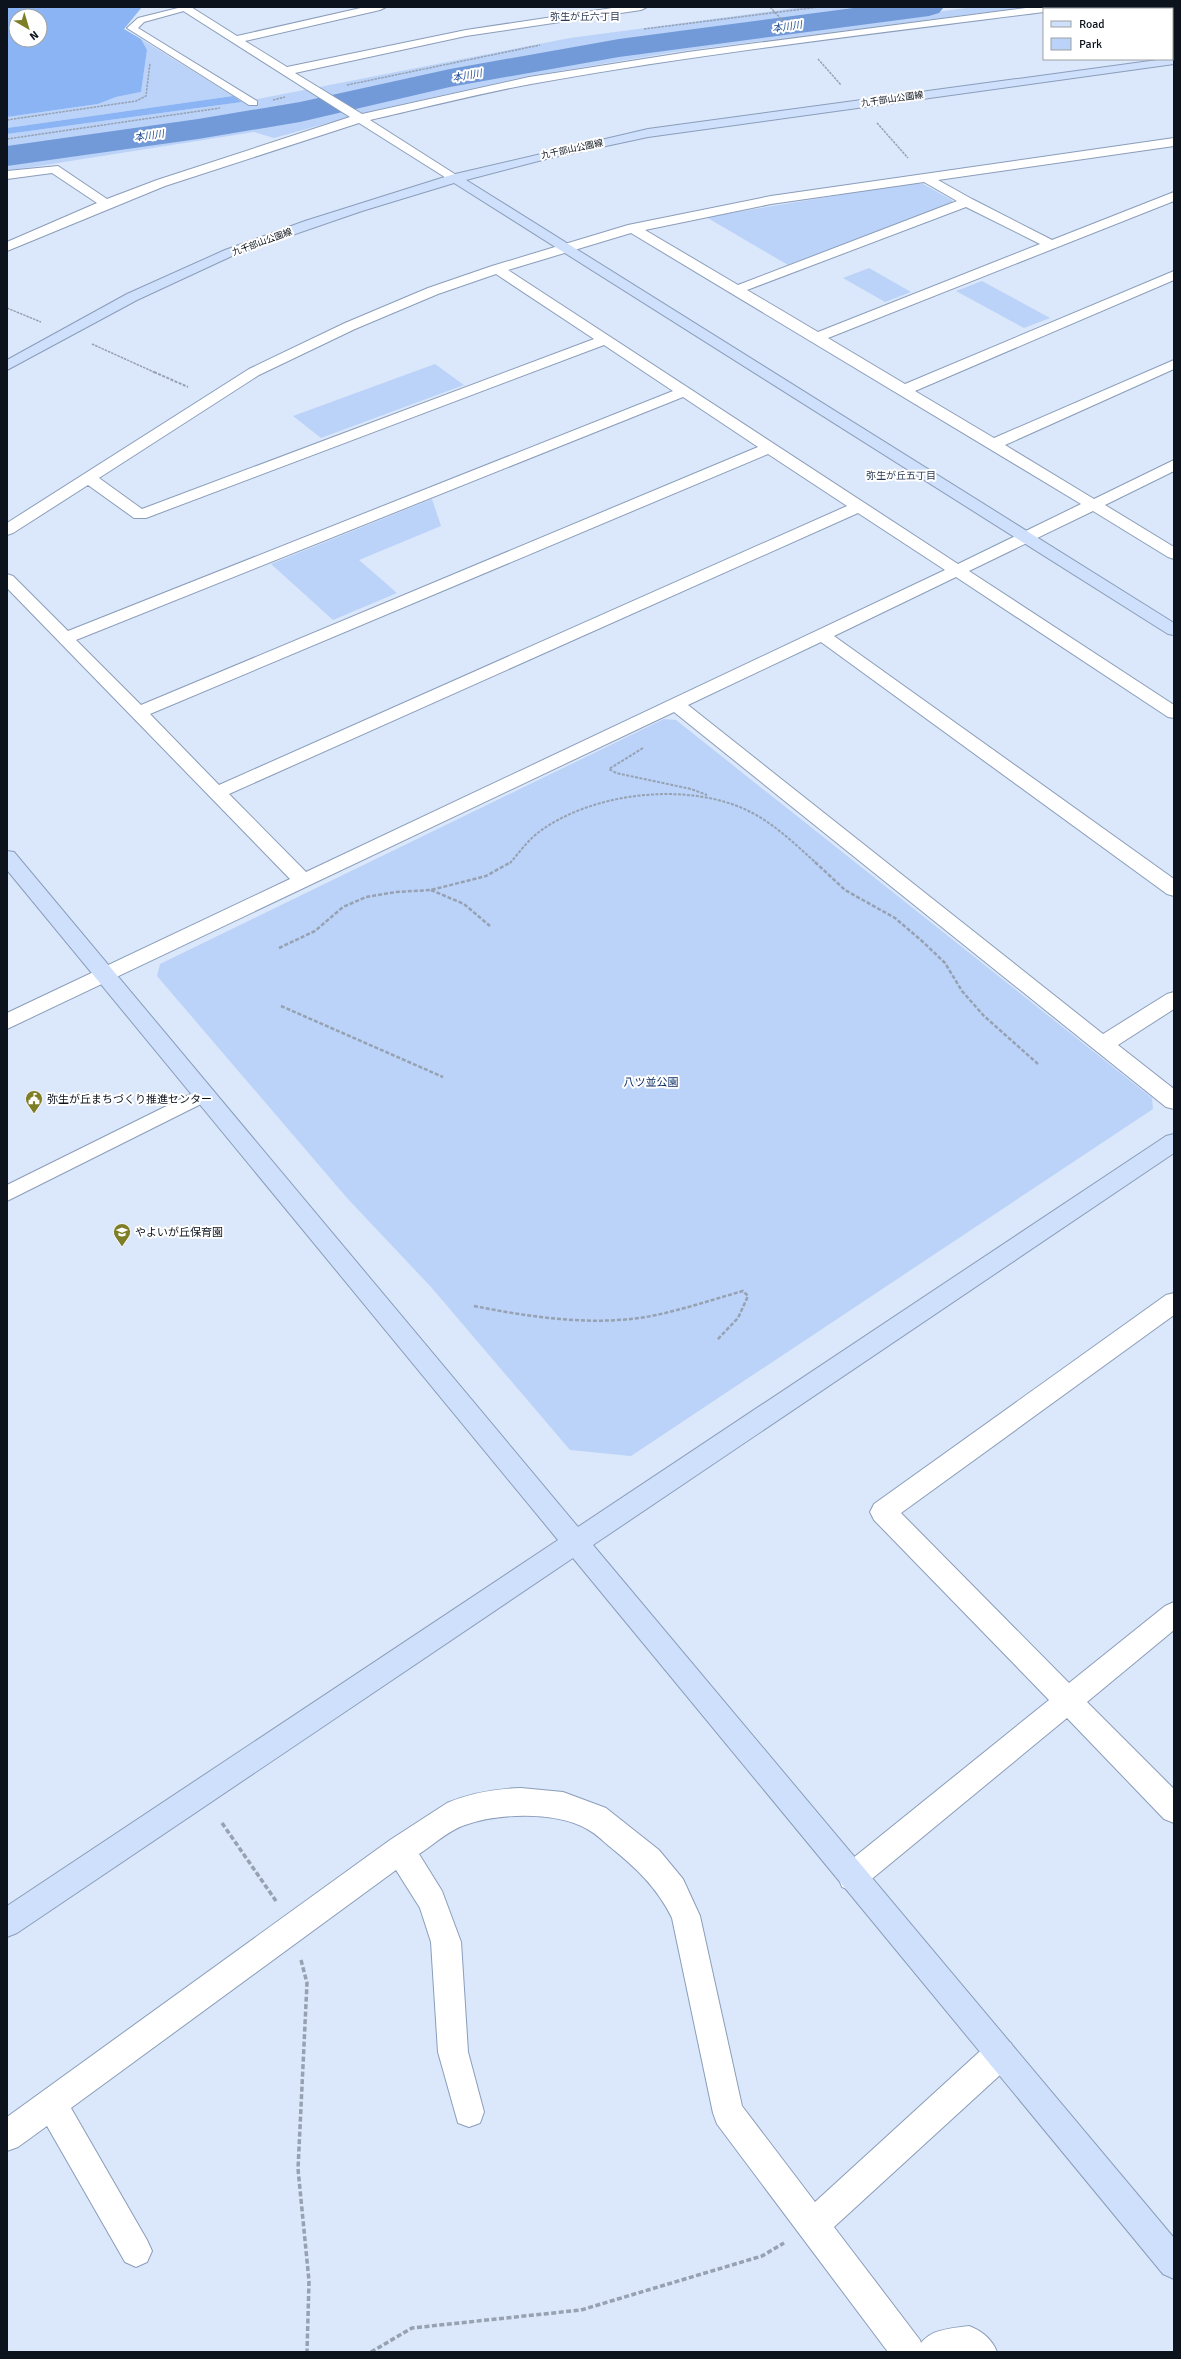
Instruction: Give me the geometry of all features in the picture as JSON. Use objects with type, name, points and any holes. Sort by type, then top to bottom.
[{"type":"street","points":[[235,40],[380,7]]},
{"type":"street","points":[[286,71],[466,33],[641,7]]},
{"type":"street","points":[[184,8],[1174,630]]},
{"type":"street","points":[[7,247],[106,204],[168,181],[361,118],[529,81],[587,71],[688,55],[1043,10]]},
{"type":"street","name":"九千部山公園線","points":[[7,366],[123,302],[219,258],[262,240],[455,178],[568,149],[648,133],[1174,61]]},
{"type":"street","points":[[7,530],[254,372],[350,326],[433,290],[564,248],[633,228],[772,200],[1174,142]]},
{"type":"street","points":[[7,175],[54,169],[106,204]]},
{"type":"street","points":[[925,177],[967,202],[1050,244]]},
{"type":"street","points":[[816,338],[1174,196]]},
{"type":"street","points":[[736,290],[967,202]]},
{"type":"street","points":[[633,228],[994,444],[1174,554]]},
{"type":"street","points":[[13,230],[31,236]]},
{"type":"street","points":[[497,269],[1174,714]]},
{"type":"street","points":[[904,390],[1174,275]]},
{"type":"street","points":[[89,478],[140,515],[605,340]]},
{"type":"street","points":[[994,444],[1174,364]]},
{"type":"street","points":[[65,638],[683,392]]},
{"type":"street","points":[[138,713],[769,448]]},
{"type":"street","points":[[7,1022],[822,635],[1174,465]]},
{"type":"street","points":[[216,793],[858,507]]},
{"type":"street","points":[[7,579],[303,881]]},
{"type":"street","points":[[822,635],[1174,889]]},
{"type":"street","points":[[675,704],[1174,1101]]},
{"type":"street","points":[[7,857],[104,976],[1174,2263]]},
{"type":"street","points":[[1103,1044],[1174,999]]},
{"type":"street","points":[[7,1923],[1174,1142]]},
{"type":"street","points":[[1174,1302],[883,1512],[1069,1700],[1174,1809]]},
{"type":"street","points":[[852,1877],[1174,1614]]},
{"type":"street","points":[[7,2136],[400,1850],[457,1813],[493,1803],[521,1802],[563,1806],[596,1818],[649,1860],[673,1889],[686,1916],[728,2113],[814,2224],[908,2352]]},
{"type":"street","points":[[400,1850],[432,1901],[446,1942],[452,2052],[468,2112]]},
{"type":"street","points":[[814,2224],[1000,2054]]},
{"type":"street","points":[[51,2104],[136,2251]]},
{"type":"lane","points":[[184,8],[141,20],[132,28],[253,104]]},
{"type":"lane","points":[[7,1194],[203,1095]]},
{"type":"lane","points":[[930,2352],[940,2344],[969,2340],[983,2352]]},
{"type":"path","points":[[770,7],[775,12]]},
{"type":"path","points":[[642,29],[819,7]]},
{"type":"path","points":[[7,138],[253,104],[544,44]]},
{"type":"path","points":[[815,56],[844,88]]},
{"type":"path","points":[[7,120],[136,101],[146,96],[150,58],[188,64]]},
{"type":"path","points":[[874,119],[925,177]]},
{"type":"path","points":[[7,308],[45,324]]},
{"type":"path","points":[[87,342],[155,374],[214,397]]},
{"type":"path","points":[[643,748],[609,769],[616,773],[691,789],[738,806],[760,817],[792,841],[845,890],[894,918],[906,927],[945,963],[962,990],[984,1016],[1038,1064]]},
{"type":"path","points":[[279,948],[315,931],[343,907],[366,897],[396,892],[431,890],[486,876],[509,864],[539,832],[585,807],[640,794],[710,797]]},
{"type":"path","points":[[431,890],[452,897],[474,909],[490,926]]},
{"type":"path","points":[[281,1006],[443,1077]]},
{"type":"path","points":[[474,1306],[525,1316],[572,1321],[634,1318],[670,1312],[743,1290],[748,1296],[738,1318],[716,1340]]},
{"type":"path","points":[[222,1823],[294,1927],[307,1983],[298,2169],[309,2281],[307,2352]]},
{"type":"path","points":[[371,2352],[412,2328],[588,2308],[762,2256],[814,2224]]},
{"type":"green space","points":[[804,7],[904,7],[576,50],[450,73],[335,99],[214,121],[7,149],[7,134],[242,102],[570,38]]},
{"type":"green space","points":[[974,7],[1027,7],[675,52],[529,76],[371,111],[274,138],[254,132],[7,171],[7,161],[219,132],[319,114],[466,81],[589,57]]},
{"type":"green space","points":[[141,39],[233,96],[7,128],[7,117],[98,104],[116,97],[141,92],[147,50]]},
{"type":"green space","points":[[913,183],[923,184],[952,200],[952,203],[788,265],[706,217]]},
{"type":"green space","points":[[869,268],[911,292],[885,302],[843,278]]},
{"type":"green space","points":[[982,281],[1050,318],[1024,328],[956,291]]},
{"type":"green space","points":[[435,364],[464,385],[321,438],[293,416]]},
{"type":"green space","points":[[432,499],[441,526],[359,560],[397,593],[333,620],[271,564]]},
{"type":"green space","name":"八ツ並公園","points":[[664,719],[676,720],[1152,1098],[1153,1109],[631,1456],[570,1450],[431,1287],[347,1198],[157,976],[160,964]]},
{"type":"shaded area","points":[[7,7],[142,7],[124,29],[141,39],[147,50],[141,92],[116,97],[98,104],[7,117]]},
{"type":"shaded area","points":[[233,96],[242,102],[7,134],[7,128]]},
{"type":"waterway","name":"本川川","points":[[7,156],[198,129],[300,112],[450,78],[619,48],[929,7]]},
{"type":"place","name":"弥生が丘まちづくり推進センター","points":[[34,1114]]},
{"type":"place","name":"やよいが丘保育園","points":[[122,1247]]},
{"type":"district","name":"弥生が丘六丁目","points":[[585,16]]},
{"type":"district","name":"弥生が丘五丁目","points":[[901,475]]}]
